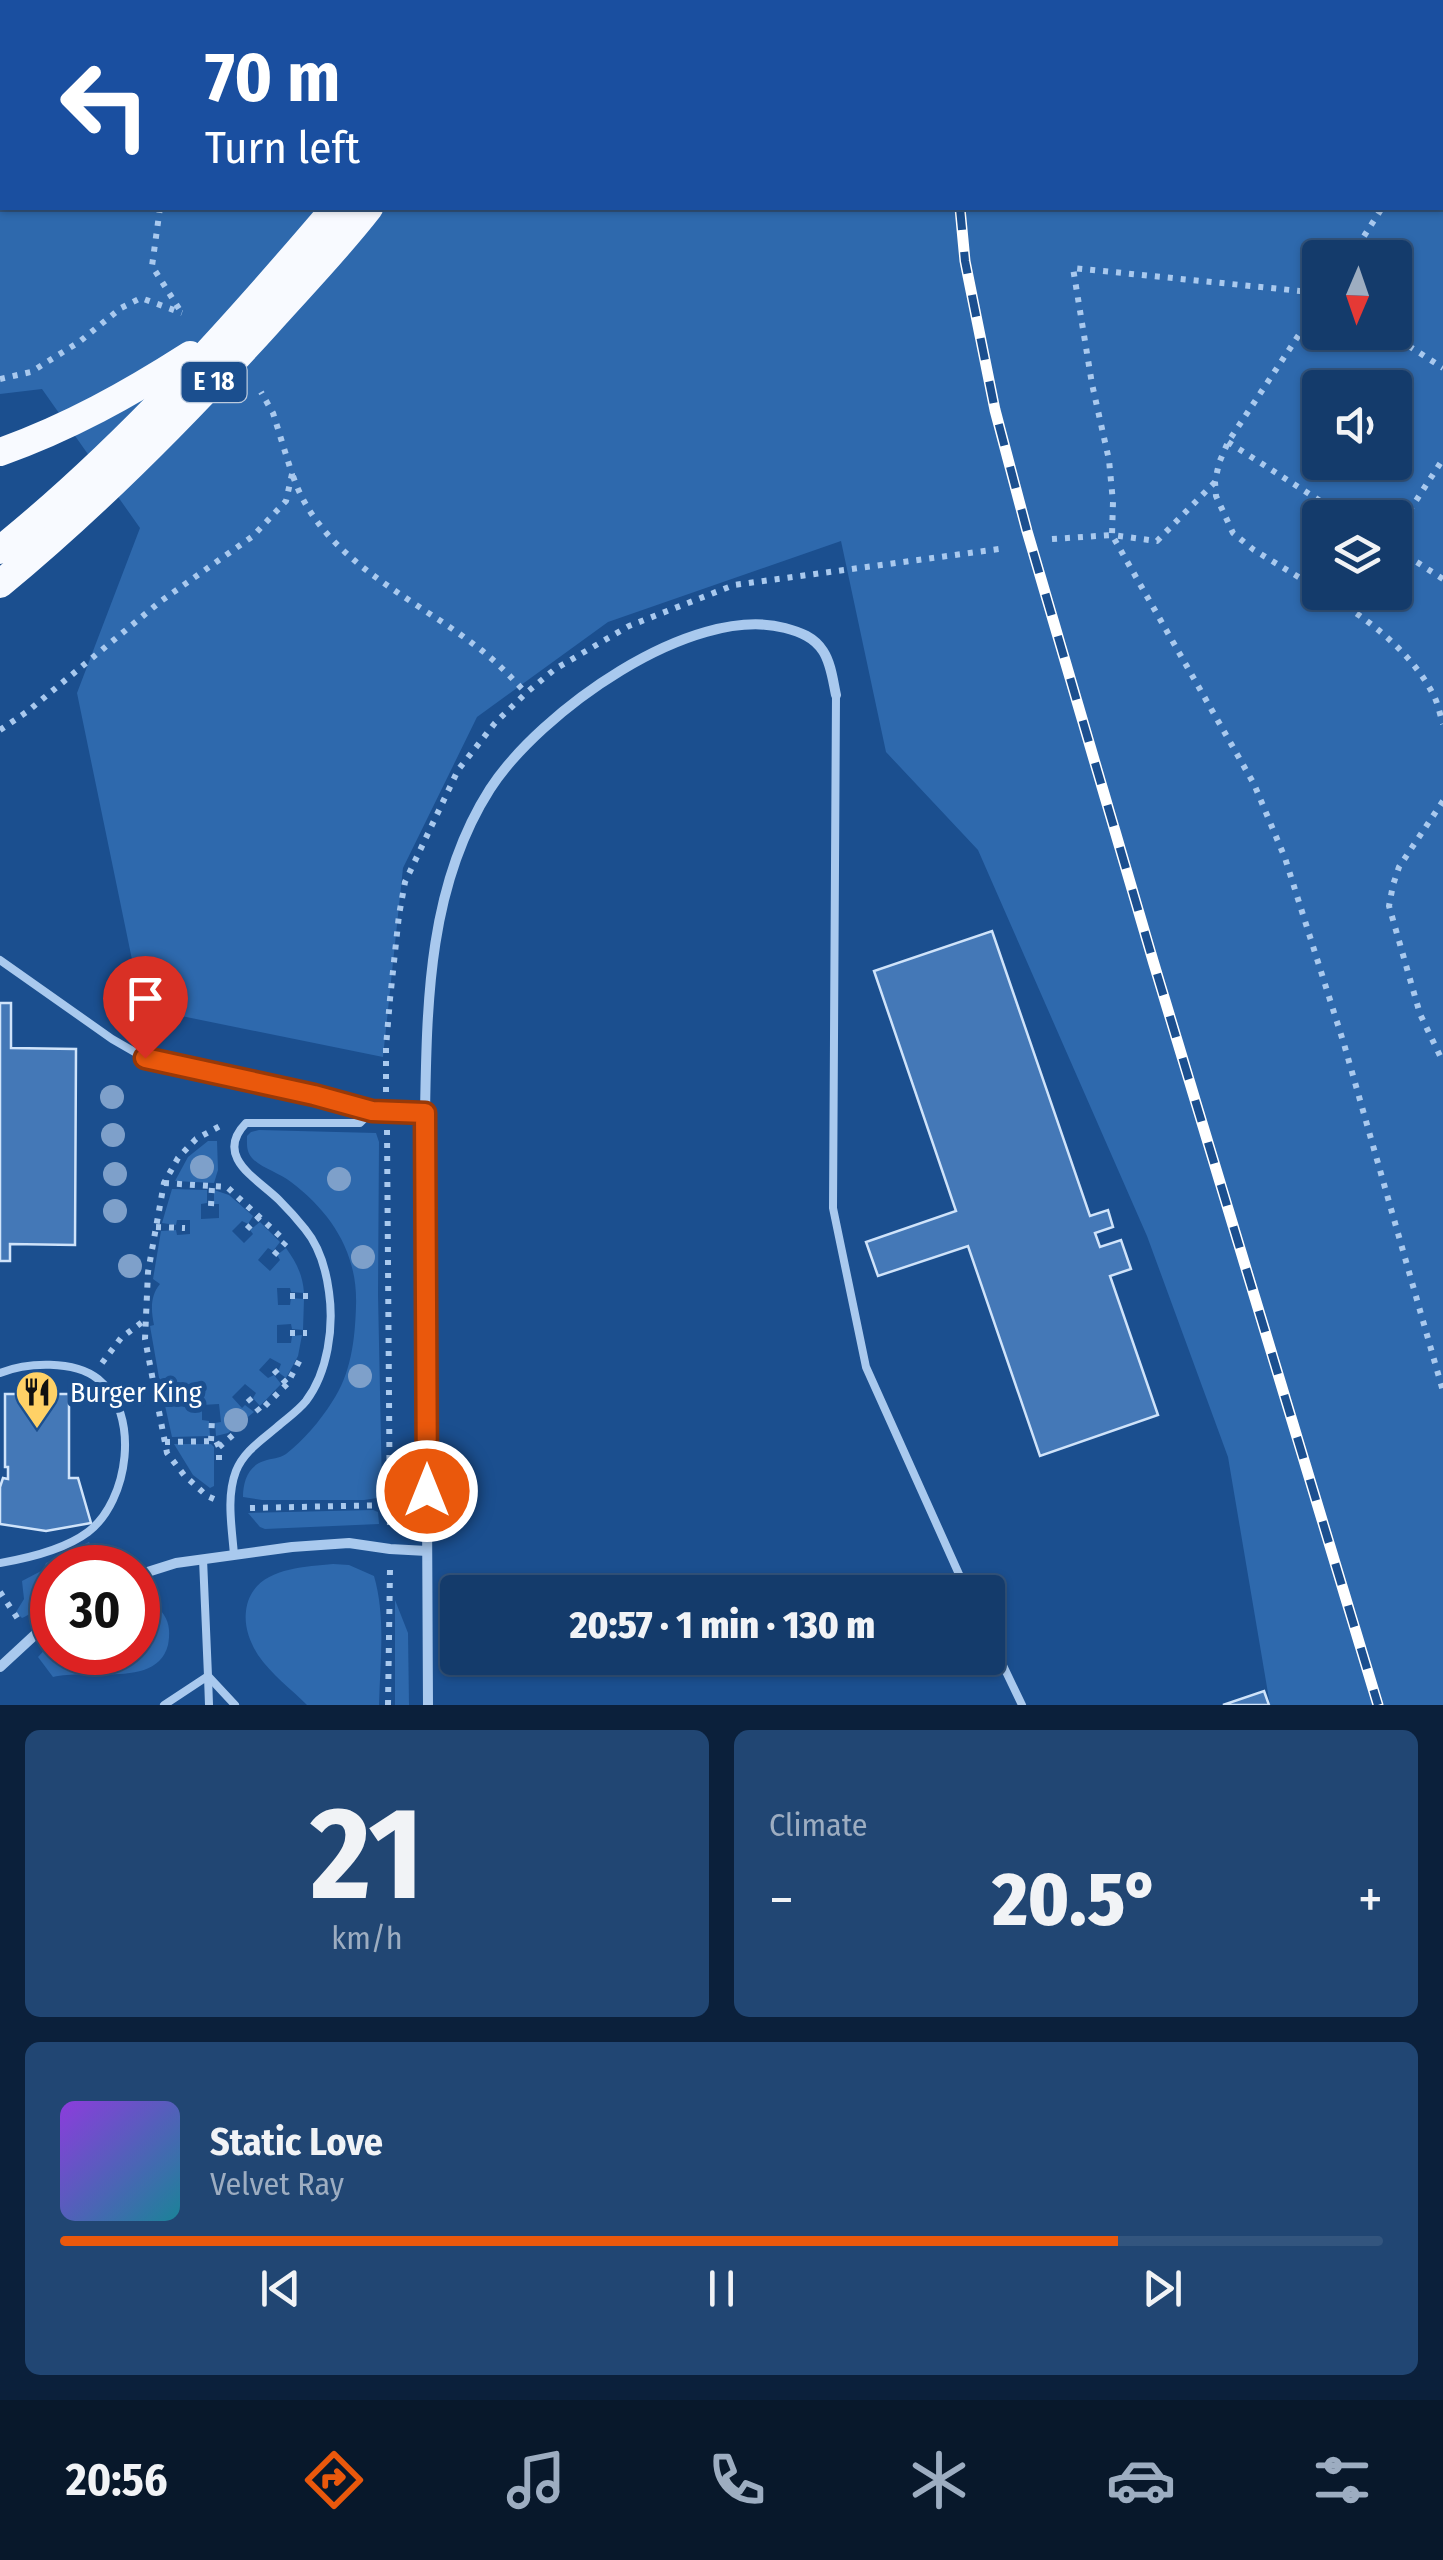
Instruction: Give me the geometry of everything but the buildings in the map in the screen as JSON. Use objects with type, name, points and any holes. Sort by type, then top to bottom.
[{"type":"highway","name":"E 18","points":[[0,550],[131,432],[333,210]]},
{"type":"highway","name":"E 18","points":[[0,584],[148,452],[252,342],[367,210]]},
{"type":"highway","name":"E 18","points":[[0,452],[104,407],[225,332]]},
{"type":"street","points":[[428,1705],[426,1016],[443,894],[466,836],[491,788],[548,724],[594,687],[644,658],[694,636],[743,624],[776,626],[805,634],[823,650],[836,694]]},
{"type":"street","points":[[160,1567],[234,1554],[349,1543],[427,1550]]},
{"type":"street","points":[[0,1667],[30,1639]]},
{"type":"lane","points":[[836,694],[834,1208],[866,1367],[960,1575]]},
{"type":"lane","points":[[0,960],[145,1058],[372,1111],[425,1113]]},
{"type":"lane","points":[[234,1554],[230,1506],[236,1472],[246,1453],[306,1401],[324,1366],[330,1328],[330,1294],[324,1262],[308,1232],[278,1198],[244,1171],[237,1158],[238,1131],[246,1122],[360,1123],[372,1111]]},
{"type":"lane","points":[[0,1372],[25,1367],[70,1367],[95,1376],[108,1389],[120,1411],[124,1431],[123,1471],[104,1514],[87,1532],[53,1549],[0,1563]]},
{"type":"lane","points":[[203,1559],[209,1705]]},
{"type":"lane","points":[[1005,1670],[1022,1705]]},
{"type":"lane","points":[[164,1705],[208,1676]]},
{"type":"lane","points":[[208,1676],[234,1705]]},
{"type":"path","points":[[0,379],[32,372],[141,298],[182,313],[152,266],[160,210]]},
{"type":"path","points":[[1362,240],[1381,210]]},
{"type":"path","points":[[1302,291],[1073,268],[1109,460],[1112,535],[1254,784],[1285,858],[1344,1044],[1443,1391]]},
{"type":"path","points":[[1302,330],[1228,442],[1215,482],[1216,496],[1233,532],[1254,550],[1302,579]]},
{"type":"path","points":[[1412,348],[1443,368]]},
{"type":"path","points":[[261,392],[273,413],[298,491],[338,548],[475,644],[526,693]]},
{"type":"path","points":[[1228,442],[1319,500]]},
{"type":"path","points":[[1412,507],[1443,459]]},
{"type":"path","points":[[0,730],[161,601],[252,536],[286,500],[292,474]]},
{"type":"path","points":[[1052,539],[1112,535],[1157,540],[1215,482]]},
{"type":"path","points":[[388,1705],[386,1046],[405,882],[458,770],[494,722],[554,669],[629,626],[734,585],[1006,548]]},
{"type":"path","points":[[1412,559],[1443,579]]},
{"type":"path","points":[[1352,610],[1386,637],[1418,673],[1434,695],[1443,724]]},
{"type":"path","points":[[1443,801],[1400,867],[1390,906],[1420,1014],[1443,1062]]},
{"type":"path","points":[[218,1483],[218,1501],[184,1475],[167,1453],[145,1339],[148,1272],[164,1183],[178,1158],[196,1139],[220,1126],[246,1122]]},
{"type":"path","points":[[164,1183],[227,1186],[292,1250]]},
{"type":"path","points":[[211,1206],[212,1186]]},
{"type":"path","points":[[248,1229],[260,1216]]},
{"type":"path","points":[[156,1227],[185,1228]]},
{"type":"path","points":[[274,1254],[286,1242]]},
{"type":"path","points":[[219,1447],[287,1384],[302,1357],[309,1314],[306,1285]]},
{"type":"path","points":[[290,1296],[308,1296]]},
{"type":"path","points":[[290,1333],[306,1333]]},
{"type":"path","points":[[274,1370],[287,1384]]},
{"type":"path","points":[[156,1396],[180,1396]]},
{"type":"path","points":[[248,1398],[260,1412]]},
{"type":"path","points":[[212,1419],[212,1441]]},
{"type":"path","points":[[165,1442],[216,1442],[218,1465]]},
{"type":"path","points":[[230,1506],[390,1505]]},
{"type":"path","points":[[0,1592],[12,1614]]},
{"type":"shaded area","points":[[0,210],[1443,210],[1443,1705],[1270,1705],[1228,1457],[1147,1236],[978,850],[886,752],[841,541],[608,622],[477,717],[403,868],[383,1057],[142,1008],[77,693],[140,528],[42,389],[0,394]]},
{"type":"shaded area","points":[[259,1130],[376,1133],[379,1142],[382,1490],[377,1498],[243,1497],[250,1471],[292,1449],[332,1402],[348,1368],[355,1319],[352,1269],[340,1236],[306,1194],[252,1158],[247,1136]]},
{"type":"shaded area","points":[[208,1141],[217,1141],[218,1170],[214,1183],[175,1181],[188,1157]]},
{"type":"shaded area","points":[[172,1189],[207,1190],[207,1203],[201,1204],[201,1219],[219,1218],[214,1190],[229,1195],[253,1216],[248,1224],[242,1221],[232,1231],[244,1243],[253,1234],[250,1230],[260,1222],[280,1242],[258,1260],[270,1271],[280,1260],[277,1255],[286,1248],[303,1286],[304,1293],[277,1288],[278,1305],[290,1305],[291,1298],[304,1299],[303,1330],[292,1329],[291,1324],[277,1325],[277,1343],[291,1343],[292,1336],[302,1335],[298,1356],[286,1378],[278,1372],[281,1364],[270,1358],[259,1370],[268,1378],[274,1375],[281,1384],[260,1406],[253,1398],[256,1393],[245,1384],[232,1397],[242,1408],[245,1405],[254,1412],[228,1433],[216,1436],[215,1423],[221,1422],[219,1404],[202,1405],[202,1420],[209,1421],[210,1436],[172,1437],[164,1401],[178,1399],[179,1405],[192,1405],[192,1388],[177,1388],[176,1394],[162,1395],[150,1326],[154,1325],[154,1293],[160,1284],[153,1279],[161,1231],[190,1234],[190,1220],[177,1220],[176,1225],[162,1223]]},
{"type":"shaded area","points":[[174,1444],[214,1447],[214,1486],[210,1488],[193,1475]]},
{"type":"shaded area","points":[[378,1512],[379,1524],[265,1529],[248,1513]]},
{"type":"shaded area","points":[[349,1565],[374,1576],[381,1624],[379,1705],[307,1705],[263,1662],[248,1634],[246,1611],[257,1586],[279,1573]]},
{"type":"shaded area","points":[[30,1577],[30,1613],[22,1618],[16,1612],[24,1599],[22,1581]]},
{"type":"shaded area","points":[[395,1600],[408,1633],[409,1705],[395,1705]]},
{"type":"shaded area","points":[[160,1609],[169,1633],[160,1660]]},
{"type":"railway","points":[[960,210],[965,261],[995,410],[1027,531],[1378,1705]]},
{"type":"place","name":"Burger King","points":[[37,1430]]},
{"type":"route","points":[[145,1058],[372,1111],[425,1113],[427,1491]]}]
